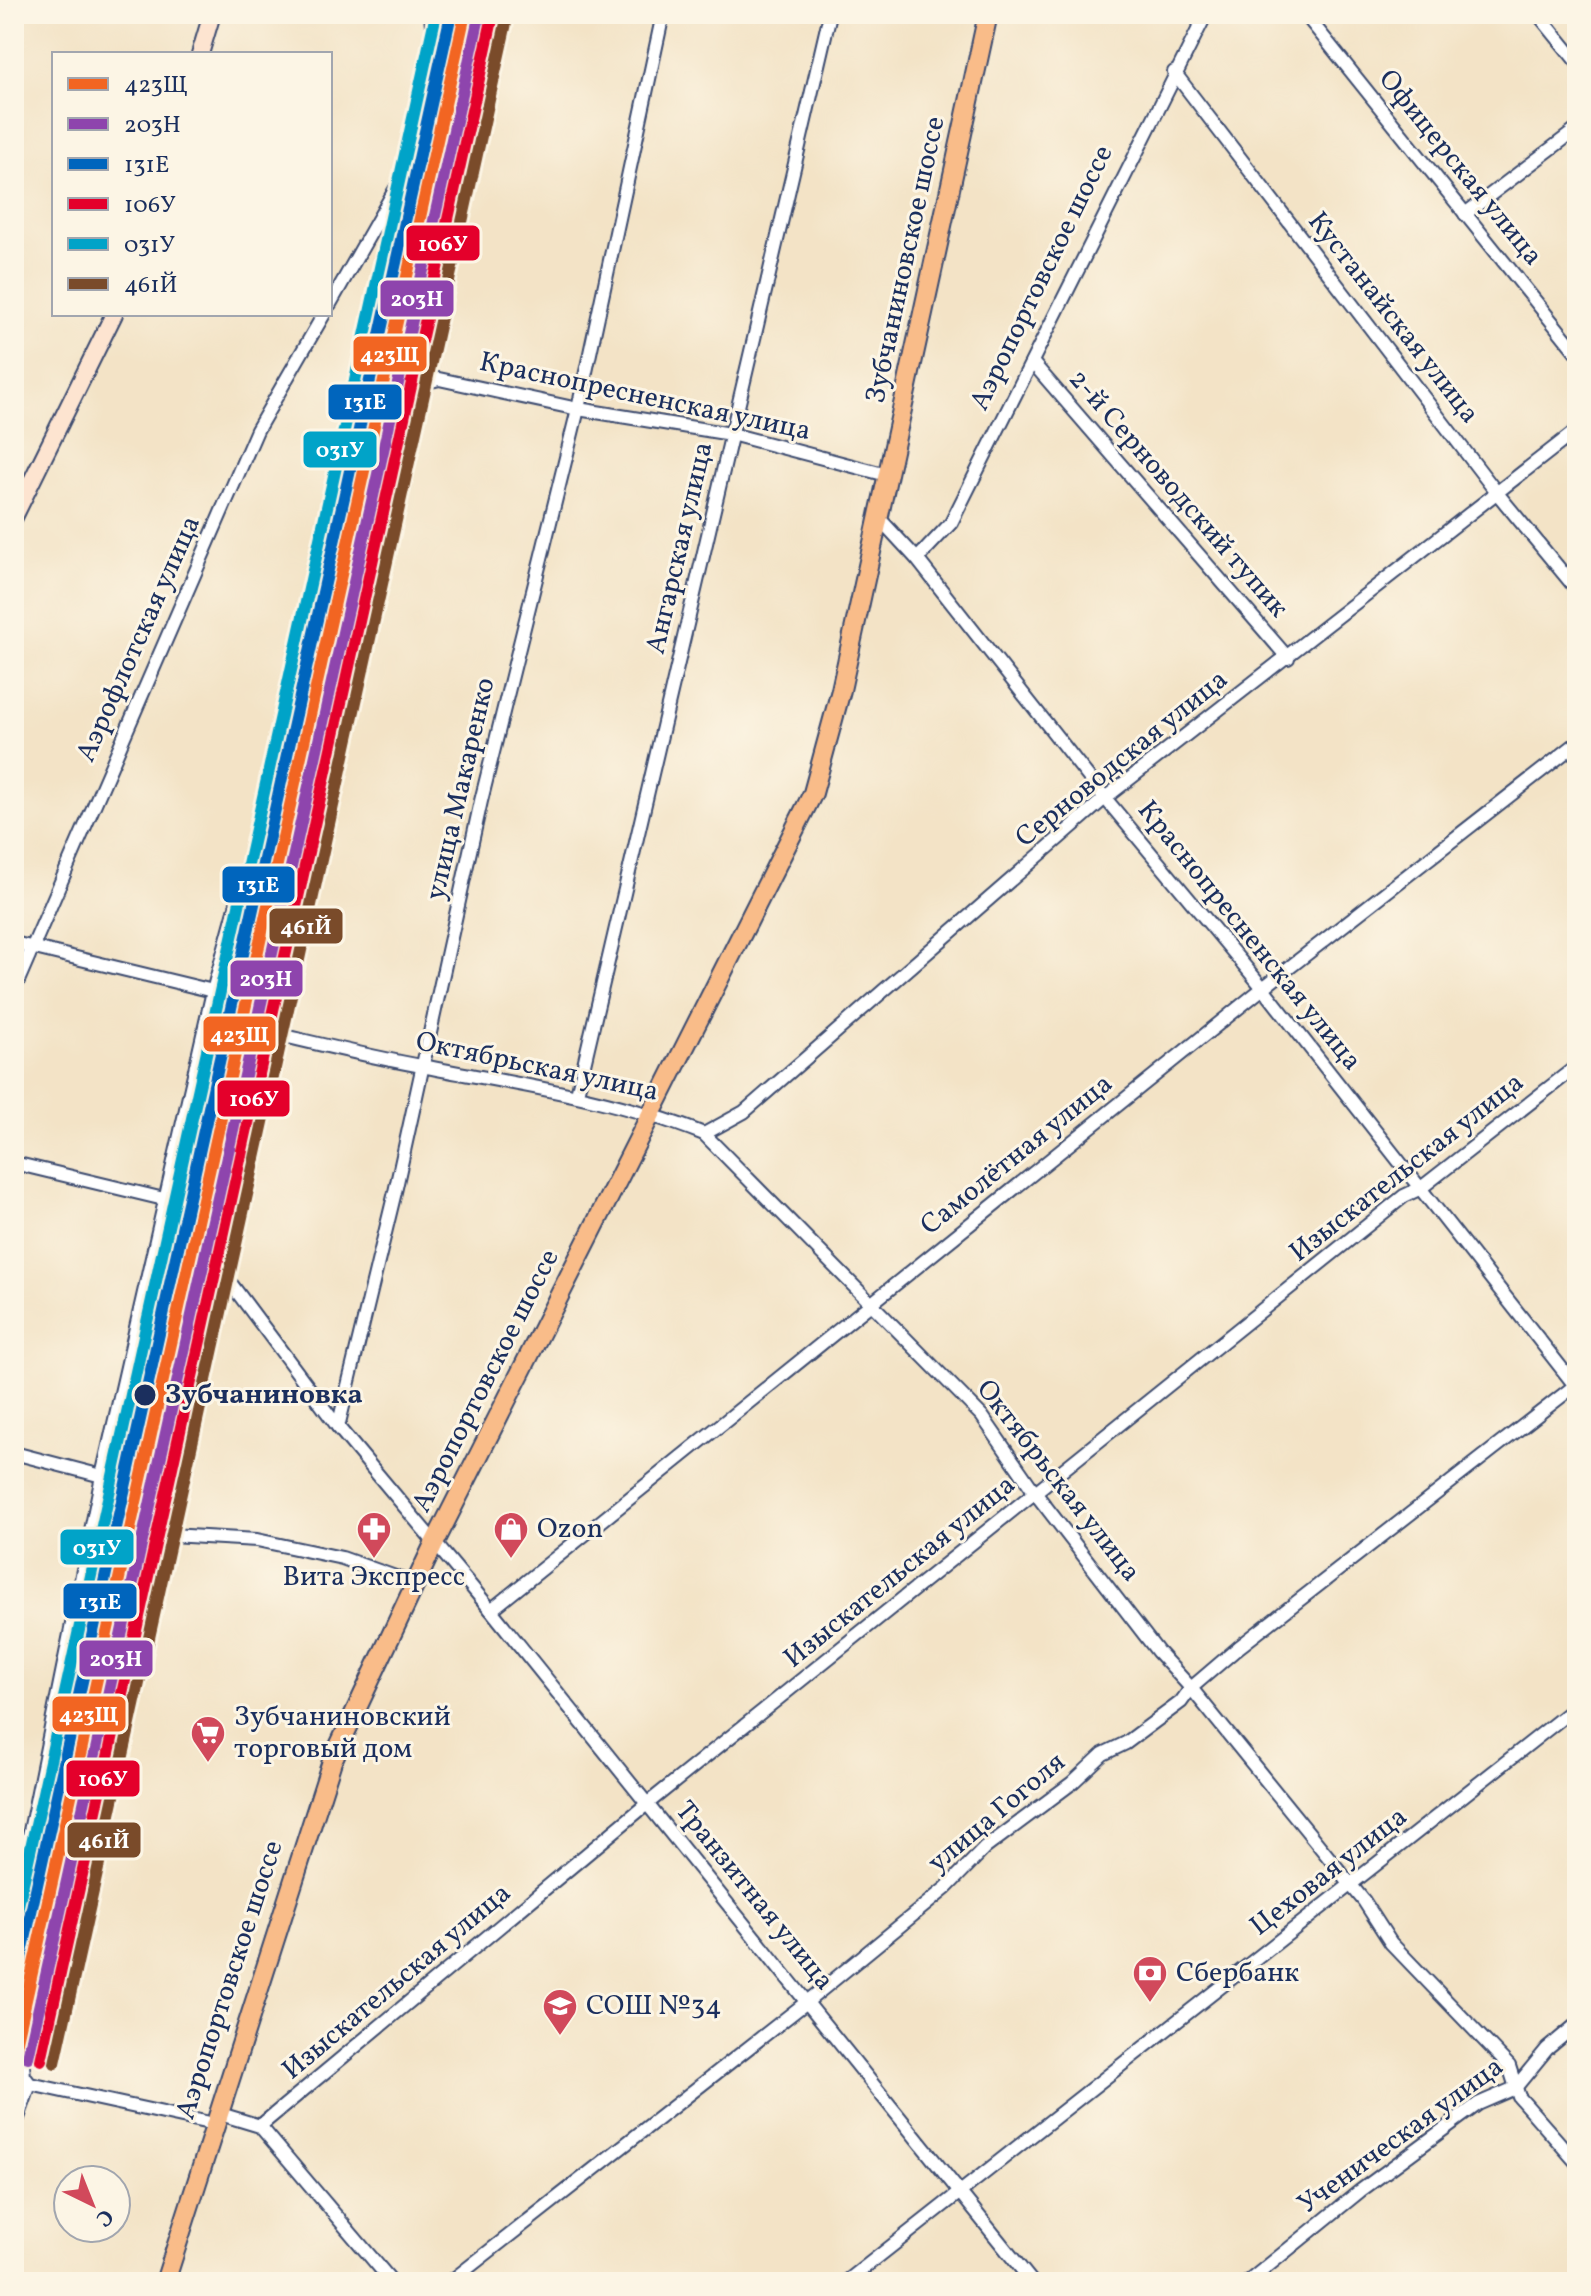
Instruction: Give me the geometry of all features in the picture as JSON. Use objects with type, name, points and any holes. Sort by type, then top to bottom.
[{"type":"main road","name":"Зубчаниновское шоссе","points":[[879,518],[988,14]]},
{"type":"main road","name":"Аэропортовское шоссе","points":[[165,2282],[332,1761],[434,1544],[813,793],[835,717],[879,518]]},
{"type":"street","points":[[201,52],[212,14]]},
{"type":"street","points":[[14,1910],[102,1476],[168,1200],[213,991],[268,789],[404,174],[433,38],[431,14]]},
{"type":"street","name":"улица Макаренко","points":[[338,1427],[481,801],[578,409],[663,14]]},
{"type":"street","name":"Ангарская улица","points":[[577,1094],[830,14]]},
{"type":"street","name":"Аэропортовское шоссе","points":[[917,559],[951,523],[1174,72],[1206,14]]},
{"type":"street","name":"Офицерская улица","points":[[1305,14],[1577,353]]},
{"type":"street","points":[[1538,14],[1577,62]]},
{"type":"street","name":"Кустанайская улица","points":[[1174,72],[1497,493],[1577,590]]},
{"type":"street","points":[[1465,214],[1577,129]]},
{"type":"street","points":[[332,300],[404,174]]},
{"type":"street","points":[[14,517],[113,316]]},
{"type":"street","name":"Аэрофлотская улица","points":[[14,990],[257,430],[323,316]]},
{"type":"street","name":"2-й Серноводский тупик","points":[[1032,362],[1288,658]]},
{"type":"street","name":"Краснопресненская улица","points":[[254,1029],[389,434],[399,408],[416,385],[439,379],[578,409],[731,434],[887,475]]},
{"type":"street","name":"Серноводская улица","points":[[704,1134],[744,1112],[1105,798],[1577,430]]},
{"type":"street","name":"Краснопресненская улица","points":[[879,518],[917,559],[1105,798],[1263,988],[1576,1386]]},
{"type":"street","name":"Самолётная улица","points":[[491,1610],[1263,988],[1577,743]]},
{"type":"street","points":[[14,943],[213,991]]},
{"type":"street","points":[[254,1029],[210,1216],[211,1246],[226,1277],[338,1427],[434,1544]]},
{"type":"street","name":"Октябрьская улица","points":[[254,1029],[422,1067],[577,1094],[653,1114],[704,1134],[982,1416],[1036,1494],[1158,1652],[1191,1688],[1351,1885],[1391,1943],[1509,2066],[1515,2088],[1577,2163]]},
{"type":"street","name":"Изыскательская улица","points":[[260,2126],[648,1803],[1404,1196],[1421,1188],[1577,1066]]},
{"type":"street","points":[[14,1164],[168,1200]]},
{"type":"street","name":"улица Гоголя","points":[[450,2282],[808,2001],[946,1888],[985,1848],[1072,1783],[1103,1754],[1126,1743],[1181,1702],[1191,1688],[1354,1555],[1576,1386]]},
{"type":"street","points":[[14,1453],[102,1476]]},
{"type":"street","points":[[392,2282],[260,2126],[30,2084],[24,2076],[23,2065],[88,1837],[154,1554],[170,1535],[257,1540],[342,1558],[415,1584]]},
{"type":"street","name":"Транзитная улица","points":[[434,1544],[648,1803],[1032,2282]]},
{"type":"street","name":"Цеховая улица","points":[[846,2282],[1577,1706]]},
{"type":"street","name":"Ученическая улица","points":[[1248,2282],[1360,2191],[1478,2104],[1515,2088],[1547,2049],[1577,2024]]},
{"type":"street","points":[[14,2129],[30,2084]]},
{"type":"transit line","name":"031У","points":[[14,1924],[436,14]]},
{"type":"transit line","name":"131Е","points":[[14,1989],[451,14]]},
{"type":"transit line","name":"423Щ","points":[[14,2054],[465,14]]},
{"type":"transit line","name":"203Н","points":[[28,2057],[479,17]]},
{"type":"transit line","name":"106У","points":[[41,2060],[492,20]]},
{"type":"transit line","name":"461Й","points":[[55,2063],[506,23]]},
{"type":"place","name":"Зубчаниновка","points":[[145,1395]]},
{"type":"place","name":"Вита Экспресс","points":[[374,1560]]},
{"type":"place","name":"Ozon","points":[[511,1560]]},
{"type":"place","name":"Зубчаниновский торговый дом","points":[[208,1764]]},
{"type":"place","name":"Сбербанк","points":[[1150,2004]]},
{"type":"place","name":"СОШ №34","points":[[560,2037]]}]
